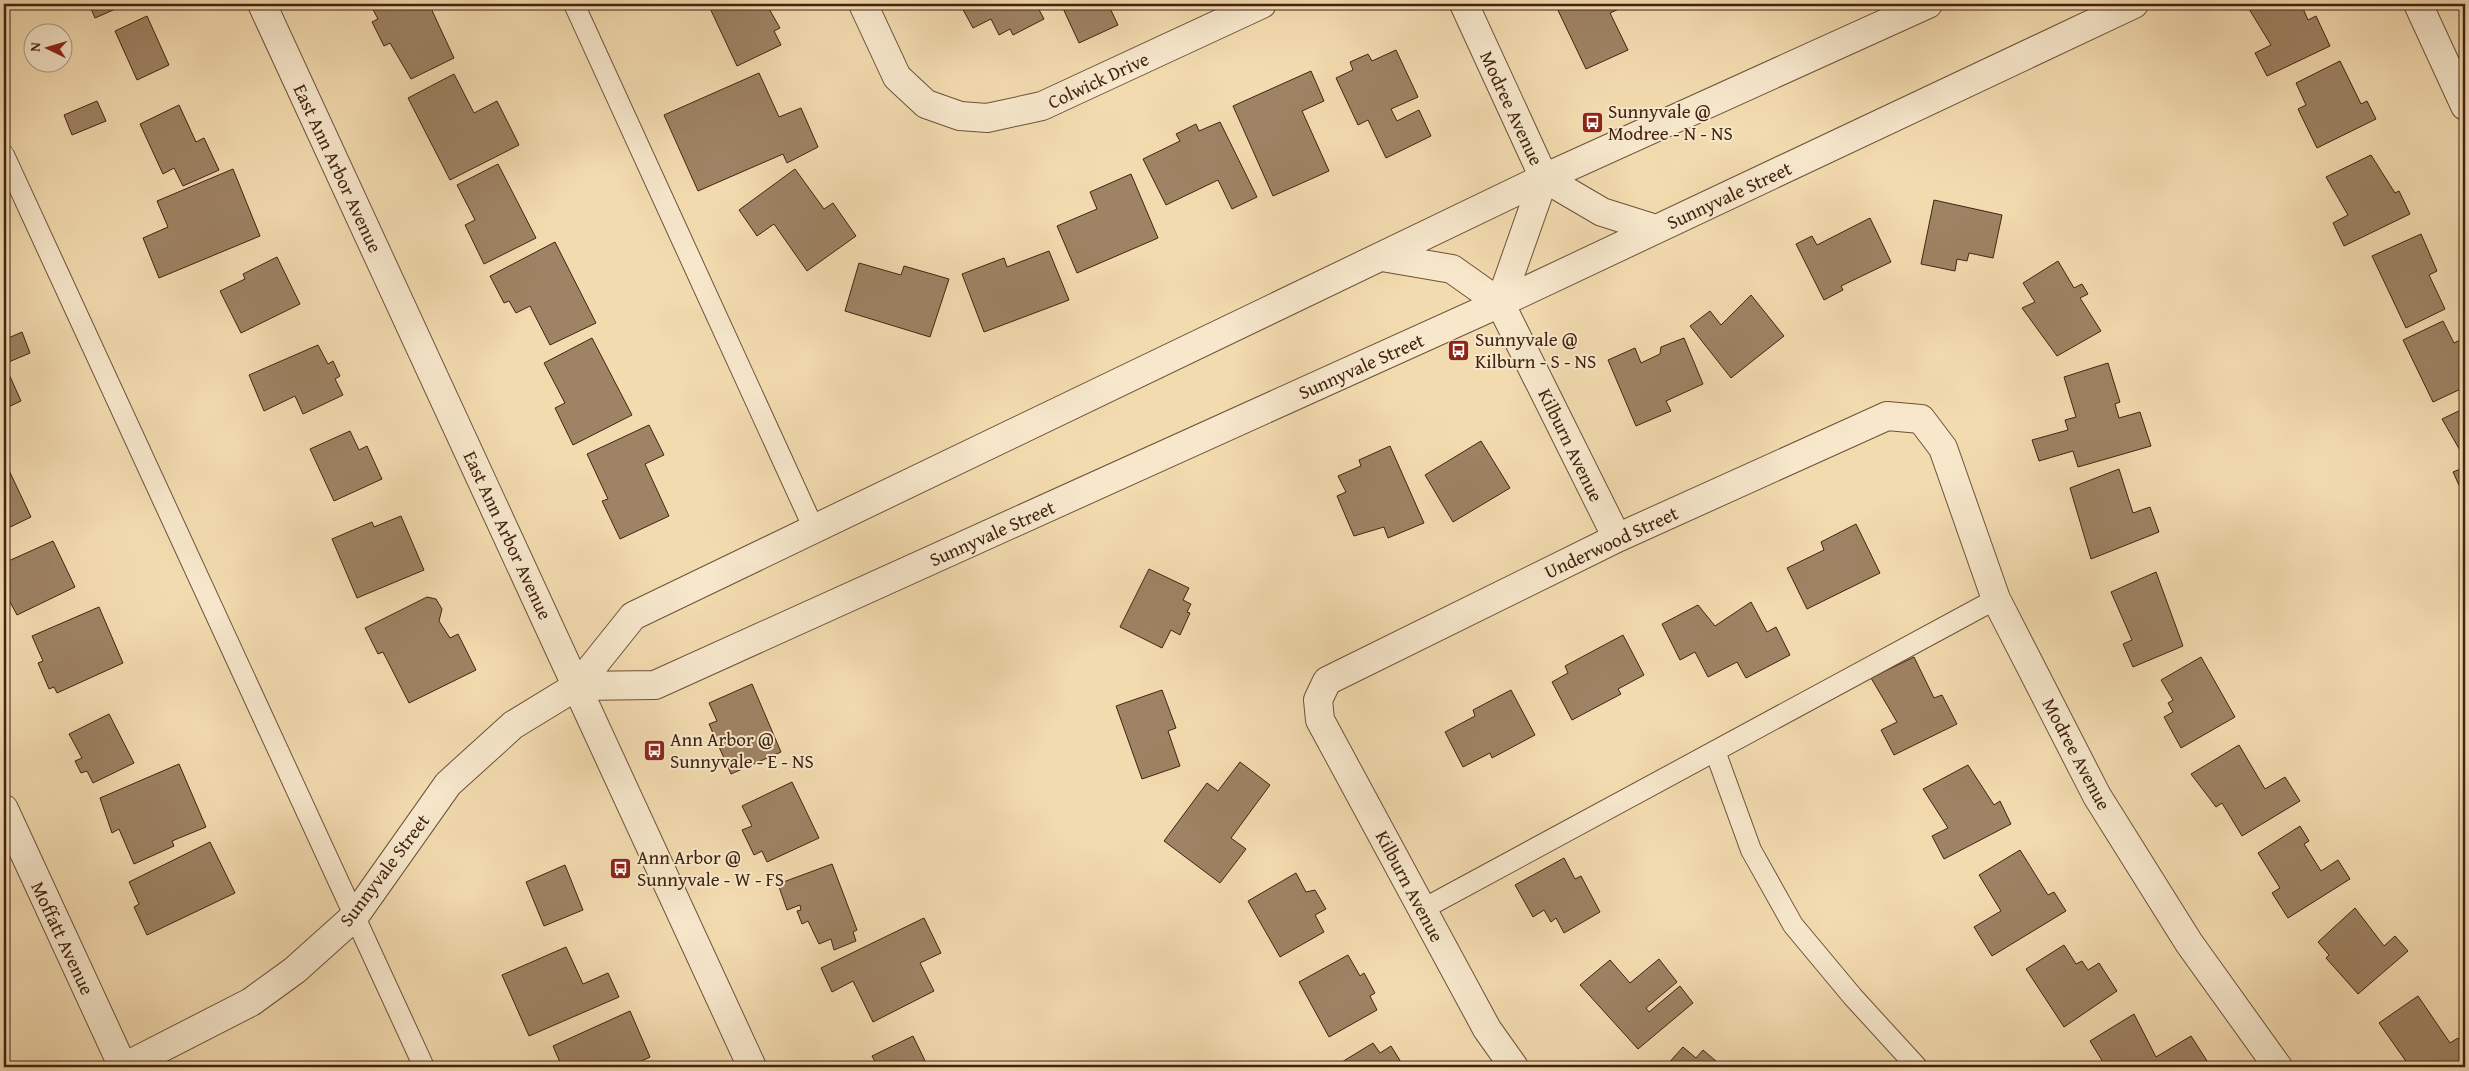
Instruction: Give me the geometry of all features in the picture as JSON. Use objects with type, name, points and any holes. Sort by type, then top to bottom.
[{"type":"street","name":"East Ann Arbor Avenue","points":[[262,4],[752,1067]]},
{"type":"street","name":"Colwick Drive","points":[[863,4],[897,78],[926,104],[960,116],[987,118],[1042,106],[1262,4]]},
{"type":"street","name":"Modree Avenue","points":[[1464,4],[1544,178],[1500,303]]},
{"type":"street","name":"Sunnyvale Street","points":[[124,1067],[251,1002],[295,970],[354,917],[448,784],[513,725],[577,686],[633,616],[1544,178],[1928,4]]},
{"type":"street","name":"Sunnyvale Street","points":[[577,686],[655,685],[1500,303],[2134,4]]},
{"type":"street","points":[[2418,4],[2465,106]]},
{"type":"street","points":[[1544,178],[1602,212],[1656,229]]},
{"type":"street","points":[[1382,257],[1452,269],[1500,303]]},
{"type":"street","name":"Kilburn Avenue","points":[[1500,303],[1617,538]]},
{"type":"street","name":"Underwood Street","points":[[1318,700],[1327,681],[1617,538],[1887,416],[1921,419]]},
{"type":"street","name":"Modree Avenue","points":[[1921,419],[1943,448],[1996,599],[2098,796],[2190,942],[2278,1067]]},
{"type":"street","name":"Kilburn Avenue","points":[[1318,700],[1320,720],[1487,1029],[1514,1067]]},
{"type":"street","name":"Moffatt Avenue","points":[[4,809],[124,1067]]},
{"type":"lane","points":[[574,4],[814,529]]},
{"type":"lane","points":[[4,155],[424,1067]]},
{"type":"lane","points":[[1423,909],[1996,599]]},
{"type":"lane","points":[[1715,751],[1751,850],[1794,925],[1853,997],[1917,1067]]},
{"type":"building","points":[[89,4],[127,4],[95,18]]},
{"type":"building","points":[[370,4],[429,4],[454,58],[411,79],[390,43],[384,46],[372,22],[378,19]]},
{"type":"building","points":[[708,4],[774,4],[768,7],[780,28],[774,31],[781,45],[737,66]]},
{"type":"building","points":[[960,4],[1036,4],[1044,19],[1013,35],[1010,29],[999,35],[991,19],[973,28]]},
{"type":"building","points":[[1061,4],[1108,4],[1118,25],[1079,43]]},
{"type":"building","points":[[1555,4],[1630,4],[1610,13],[1628,50],[1586,69]]},
{"type":"building","points":[[2246,4],[2301,4],[2308,20],[2316,16],[2330,46],[2267,76],[2255,53],[2271,45]]},
{"type":"building","points":[[147,16],[169,65],[137,80],[115,31]]},
{"type":"building","points":[[1396,50],[1418,97],[1391,109],[1397,121],[1419,110],[1431,136],[1386,158],[1368,120],[1358,125],[1336,78],[1353,70],[1350,62],[1368,54],[1372,61]]},
{"type":"building","points":[[2340,61],[2361,104],[2367,101],[2376,119],[2317,148],[2298,109],[2306,105],[2296,83]]},
{"type":"building","points":[[1311,71],[1324,101],[1302,111],[1329,171],[1273,196],[1233,106]]},
{"type":"building","points":[[759,73],[779,117],[801,108],[818,147],[787,163],[783,154],[698,191],[664,115]]},
{"type":"building","points":[[454,74],[474,113],[497,101],[519,145],[450,180],[408,98]]},
{"type":"building","points":[[97,101],[106,121],[72,135],[64,115]]},
{"type":"building","points":[[179,105],[196,142],[204,138],[219,170],[183,186],[174,168],[163,174],[140,124]]},
{"type":"building","points":[[1220,122],[1257,197],[1232,209],[1218,180],[1166,205],[1143,159],[1180,141],[1176,134],[1196,124],[1199,131]]},
{"type":"building","points":[[2371,155],[2395,193],[2399,191],[2410,214],[2344,246],[2333,223],[2348,215],[2326,177]]},
{"type":"building","points":[[498,164],[536,238],[484,264],[465,225],[475,220],[457,185]]},
{"type":"building","points":[[233,169],[260,236],[159,278],[143,238],[168,227],[157,201]]},
{"type":"building","points":[[795,169],[824,209],[833,203],[856,236],[807,271],[774,224],[757,236],[739,210]]},
{"type":"building","points":[[1131,174],[1158,238],[1077,273],[1057,226],[1097,209],[1090,192]]},
{"type":"building","points":[[1934,200],[2002,215],[1993,258],[1969,253],[1967,261],[1957,259],[1955,271],[1921,264]]},
{"type":"building","points":[[1870,218],[1891,262],[1841,286],[1843,290],[1824,300],[1796,244],[1812,236],[1817,245]]},
{"type":"building","points":[[2421,234],[2437,271],[2429,275],[2445,309],[2406,328],[2372,256]]},
{"type":"building","points":[[555,242],[596,323],[550,345],[530,306],[516,313],[509,301],[504,303],[490,276]]},
{"type":"building","points":[[1049,251],[1069,300],[984,332],[962,274],[1004,258],[1007,267]]},
{"type":"building","points":[[277,257],[300,304],[241,333],[220,291],[245,279],[243,274]]},
{"type":"building","points":[[2058,261],[2074,288],[2082,284],[2088,294],[2080,298],[2101,331],[2057,356],[2022,308],[2035,302],[2023,283]]},
{"type":"building","points":[[859,263],[901,275],[904,266],[949,279],[930,337],[845,311]]},
{"type":"building","points":[[1751,295],[1784,336],[1731,378],[1690,326],[1710,311],[1721,325]]},
{"type":"building","points":[[2443,321],[2454,343],[2460,340],[2465,350],[2465,387],[2433,402],[2403,340]]},
{"type":"building","points":[[22,332],[30,353],[4,364],[4,340]]},
{"type":"building","points":[[592,338],[632,415],[573,445],[555,408],[565,403],[544,363]]},
{"type":"building","points":[[1684,338],[1703,384],[1666,401],[1671,411],[1636,426],[1608,360],[1635,348],[1641,363],[1660,354],[1661,347]]},
{"type":"building","points":[[318,345],[328,364],[333,361],[340,376],[335,379],[343,395],[303,414],[295,396],[264,411],[249,375]]},
{"type":"building","points":[[2108,363],[2120,402],[2115,404],[2119,418],[2140,412],[2151,446],[2078,467],[2073,451],[2039,461],[2032,440],[2068,430],[2065,420],[2076,417],[2064,377]]},
{"type":"building","points":[[8,372],[21,401],[4,409],[4,374]]},
{"type":"building","points":[[2465,408],[2465,459],[2442,419]]},
{"type":"building","points":[[649,425],[664,455],[645,464],[669,516],[620,539],[602,501],[608,499],[587,454]]},
{"type":"building","points":[[350,431],[359,450],[367,446],[382,479],[334,501],[310,449]]},
{"type":"building","points":[[1481,441],[1510,488],[1453,522],[1425,475]]},
{"type":"building","points":[[1390,446],[1424,523],[1388,538],[1384,527],[1354,536],[1337,496],[1346,492],[1338,476],[1361,466],[1359,460]]},
{"type":"building","points":[[6,464],[31,517],[4,530],[4,465]]},
{"type":"building","points":[[2465,467],[2465,493],[2463,494],[2453,472]]},
{"type":"building","points":[[2119,469],[2133,513],[2150,507],[2159,532],[2091,559],[2070,488]]},
{"type":"building","points":[[401,516],[424,570],[357,598],[332,539],[372,522],[374,527]]},
{"type":"building","points":[[1856,524],[1880,573],[1807,609],[1787,568],[1824,550],[1821,542]]},
{"type":"building","points":[[53,541],[75,587],[17,615],[9,600],[4,603],[4,563]]},
{"type":"building","points":[[1149,569],[1189,588],[1183,600],[1191,604],[1187,612],[1190,613],[1180,635],[1171,630],[1162,648],[1120,627]]},
{"type":"building","points":[[2156,572],[2183,646],[2133,667],[2123,644],[2132,640],[2111,592]]},
{"type":"building","points":[[427,597],[436,599],[442,609],[439,621],[450,638],[458,634],[476,670],[409,703],[383,652],[378,654],[365,628]]},
{"type":"building","points":[[1751,602],[1767,632],[1776,627],[1790,655],[1746,678],[1737,662],[1708,677],[1695,652],[1680,660],[1662,624],[1698,605],[1715,626]]},
{"type":"building","points":[[99,607],[123,663],[57,693],[54,687],[49,689],[38,663],[43,661],[32,636]]},
{"type":"building","points":[[1623,635],[1644,675],[1618,689],[1621,694],[1572,720],[1552,682],[1568,673],[1565,666]]},
{"type":"building","points":[[1914,657],[1934,698],[1942,695],[1957,724],[1894,755],[1881,730],[1897,722],[1871,678]]},
{"type":"building","points":[[2201,657],[2235,717],[2181,748],[2164,717],[2173,712],[2168,703],[2173,700],[2161,680]]},
{"type":"building","points":[[752,684],[781,752],[731,774],[709,724],[717,721],[709,703]]},
{"type":"building","points":[[1162,690],[1176,728],[1168,731],[1180,766],[1142,779],[1116,706]]},
{"type":"building","points":[[1511,690],[1535,735],[1492,758],[1490,753],[1463,767],[1445,732],[1475,716],[1473,710]]},
{"type":"building","points":[[109,714],[134,763],[93,783],[87,771],[81,773],[75,761],[82,758],[69,734]]},
{"type":"building","points":[[2239,745],[2265,789],[2285,777],[2300,801],[2242,836],[2222,803],[2216,807],[2191,774]]},
{"type":"building","points":[[1240,762],[1270,785],[1231,838],[1246,849],[1220,883],[1164,841],[1207,783],[1218,791]]},
{"type":"building","points":[[179,764],[206,827],[172,841],[174,846],[134,864],[119,829],[112,833],[100,798]]},
{"type":"building","points":[[1968,765],[1994,805],[2000,801],[2011,824],[1944,859],[1932,836],[1948,828],[1923,789]]},
{"type":"building","points":[[792,782],[819,838],[767,862],[762,851],[754,855],[742,830],[752,826],[742,806]]},
{"type":"building","points":[[2300,826],[2309,841],[2304,844],[2321,871],[2338,860],[2350,879],[2288,918],[2272,893],[2280,888],[2258,853]]},
{"type":"building","points":[[210,842],[235,893],[147,935],[134,907],[139,904],[129,882]]},
{"type":"building","points":[[2020,850],[2048,895],[2054,892],[2066,911],[1992,956],[1974,927],[2001,911],[1979,875]]},
{"type":"building","points":[[1564,858],[1575,879],[1581,876],[1600,912],[1564,933],[1556,918],[1551,922],[1544,910],[1533,917],[1515,885]]},
{"type":"building","points":[[832,864],[857,930],[853,932],[856,941],[834,950],[831,939],[819,944],[808,921],[802,924],[797,911],[801,910],[800,905],[787,910],[778,884]]},
{"type":"building","points":[[565,865],[583,910],[544,926],[526,882]]},
{"type":"building","points":[[1296,873],[1306,892],[1315,890],[1326,909],[1315,915],[1324,932],[1280,957],[1248,901]]},
{"type":"building","points":[[2355,908],[2384,946],[2395,936],[2408,951],[2358,994],[2326,958],[2329,955],[2318,942]]},
{"type":"building","points":[[924,918],[941,953],[920,963],[934,991],[873,1022],[853,981],[832,992],[821,968]]},
{"type":"building","points":[[2064,945],[2076,964],[2082,961],[2088,970],[2099,963],[2117,991],[2064,1027],[2026,969]]},
{"type":"building","points":[[566,947],[583,984],[608,973],[619,997],[529,1036],[502,975]]},
{"type":"building","points":[[1348,955],[1360,976],[1364,973],[1375,993],[1370,996],[1377,1010],[1329,1037],[1299,982]]},
{"type":"building","points":[[1659,959],[1677,982],[1646,1008],[1649,1012],[1680,986],[1693,1003],[1638,1049],[1580,985],[1610,960],[1630,983]]},
{"type":"building","points":[[2418,996],[2450,1043],[2458,1038],[2465,1049],[2465,1059],[2453,1067],[2410,1067],[2379,1023]]},
{"type":"building","points":[[630,1011],[650,1057],[629,1067],[562,1067],[553,1046]]},
{"type":"building","points":[[2134,1014],[2156,1057],[2191,1036],[2211,1067],[2106,1067],[2090,1041]]},
{"type":"building","points":[[913,1036],[928,1067],[878,1067],[872,1056]]},
{"type":"building","points":[[1373,1043],[1380,1053],[1391,1046],[1404,1067],[1338,1067],[1337,1065]]},
{"type":"building","points":[[1683,1047],[1696,1058],[1703,1050],[1723,1067],[1665,1067]]},
{"type":"place","name":"Sunnyvale @ Modree - N - NS","points":[[1592,122]]},
{"type":"place","name":"Sunnyvale @ Kilburn - S - NS","points":[[1459,350]]},
{"type":"place","name":"Ann Arbor @ Sunnyvale - E - NS","points":[[654,750]]},
{"type":"place","name":"Ann Arbor @ Sunnyvale - W - FS","points":[[621,868]]}]
